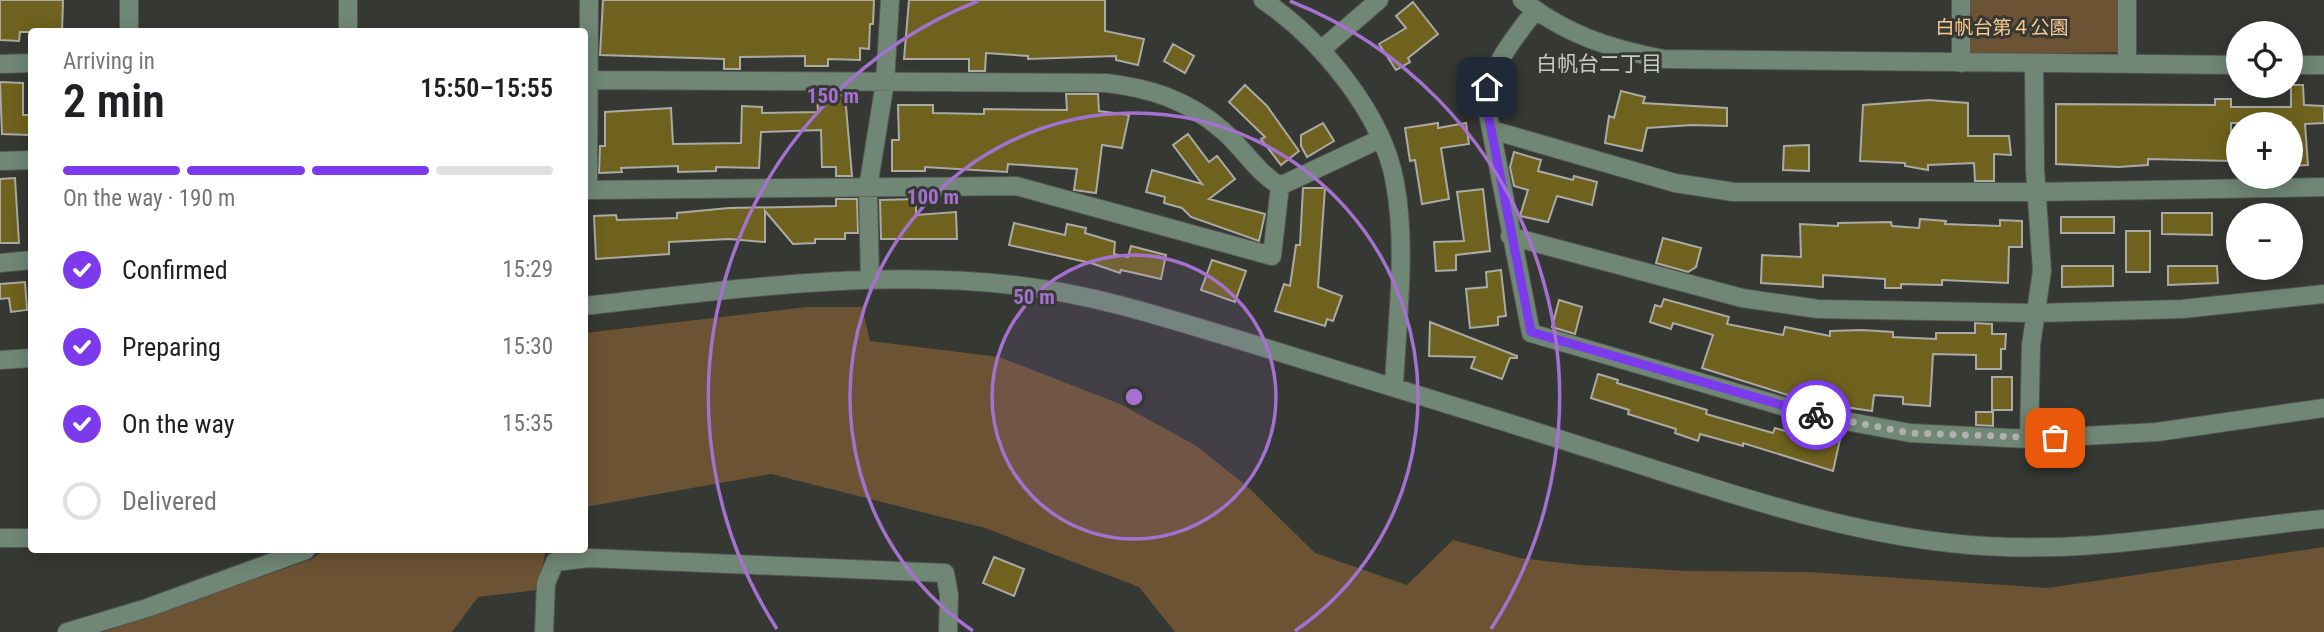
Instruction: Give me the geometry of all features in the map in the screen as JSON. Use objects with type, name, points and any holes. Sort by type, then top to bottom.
[{"type":"street","points":[[129,0],[129,28]]},
{"type":"street","points":[[348,0],[348,28]]},
{"type":"street","points":[[589,0],[588,190],[1016,186],[1272,256],[1280,186]]},
{"type":"street","points":[[870,280],[868,188],[885,82],[890,0]]},
{"type":"street","points":[[1263,0],[1286,16],[1322,50],[1351,87],[1380,139],[1395,181],[1400,245],[1394,386]]},
{"type":"street","points":[[1322,50],[1379,0]]},
{"type":"street","points":[[1961,0],[1961,63]]},
{"type":"street","points":[[2127,0],[2127,64]]},
{"type":"street","points":[[2226,65],[1664,58],[1619,50],[1581,37],[1528,5],[1487,87],[1486,104],[1531,332],[1813,415],[1910,433],[2029,439],[2157,432],[2324,408]]},
{"type":"street","points":[[0,64],[28,63]]},
{"type":"street","points":[[2029,439],[2031,345],[2042,271],[2036,192],[2034,64]]},
{"type":"street","points":[[2303,65],[2324,65]]},
{"type":"street","points":[[589,80],[1106,83],[1140,86],[1181,101],[1212,122],[1261,175],[1280,186]]},
{"type":"street","points":[[1492,130],[1675,183],[1734,192],[2036,192],[2324,187]]},
{"type":"street","points":[[1280,186],[1380,139]]},
{"type":"street","points":[[0,162],[28,160]]},
{"type":"street","points":[[1510,236],[1742,298],[1818,309],[2037,313],[2182,309],[2324,294]]},
{"type":"street","points":[[0,263],[28,260]]},
{"type":"street","points":[[588,306],[808,281],[870,280],[1021,286],[1090,298],[1394,386],[1721,490],[1913,538],[1988,547],[2087,548],[2324,519]]},
{"type":"street","points":[[0,360],[28,358]]},
{"type":"street","points":[[0,538],[28,538]]},
{"type":"street","points":[[67,632],[147,608],[298,553]]},
{"type":"street","points":[[544,632],[546,583],[555,562],[589,558],[945,573],[949,595],[948,632]]},
{"type":"green space","name":"白帆台第４公園","points":[[1967,0],[2120,0],[2120,52],[1967,55]]},
{"type":"green space","points":[[807,307],[862,307],[870,341],[999,357],[1120,404],[1198,447],[1250,489],[1315,553],[1407,585],[1453,540],[1520,558],[1580,565],[1687,571],[1808,572],[2048,588],[2324,547],[2324,632],[1175,632],[1139,587],[985,528],[771,474],[588,506],[588,333]]},
{"type":"green space","points":[[320,553],[545,553],[538,590],[478,597],[452,632],[103,632],[312,559]]},
{"type":"building","points":[[0,0],[63,0],[62,28],[28,28],[28,32],[20,32],[19,41],[0,40]]},
{"type":"building","points":[[603,0],[874,0],[873,24],[870,24],[869,49],[860,48],[860,60],[828,59],[828,66],[805,66],[805,56],[740,57],[740,69],[724,69],[724,59],[600,55]]},
{"type":"building","points":[[909,0],[1105,0],[1105,31],[1144,39],[1138,65],[1116,60],[1116,56],[1028,59],[1028,56],[986,53],[985,71],[969,71],[969,59],[904,59]]},
{"type":"building","points":[[1413,2],[1438,34],[1408,58],[1410,62],[1396,70],[1379,44],[1406,28],[1396,16]]},
{"type":"building","points":[[1173,44],[1194,56],[1185,73],[1164,61]]},
{"type":"building","points":[[0,82],[23,83],[23,115],[28,115],[28,135],[2,134]]},
{"type":"building","points":[[1245,85],[1267,106],[1299,151],[1281,165],[1261,139],[1265,137],[1229,102]]},
{"type":"building","points":[[2303,85],[2304,105],[2324,106],[2324,123],[2305,124],[2308,165],[2303,165],[2303,112],[2226,112],[2226,161],[2148,159],[2148,165],[2118,167],[2056,164],[2056,104],[2215,105],[2215,99],[2231,99],[2231,107],[2291,107],[2291,98],[2303,98]]},
{"type":"building","points":[[1621,91],[1645,97],[1643,103],[1727,108],[1727,126],[1647,128],[1642,151],[1605,143],[1609,116],[1614,118]]},
{"type":"building","points":[[1066,94],[1098,94],[1099,111],[1129,115],[1122,148],[1102,145],[1096,193],[1074,190],[1077,169],[1008,164],[1007,172],[925,167],[925,171],[892,171],[892,140],[899,140],[898,105],[933,105],[933,113],[984,114],[984,109],[1067,110]]},
{"type":"building","points":[[845,95],[852,176],[836,176],[836,167],[822,167],[821,130],[761,132],[759,168],[716,167],[716,171],[678,172],[678,166],[621,168],[622,172],[599,173],[600,146],[605,146],[605,112],[671,108],[673,144],[741,143],[742,106],[762,107],[762,113],[818,112],[817,96]]},
{"type":"building","points":[[1929,100],[1968,103],[1968,136],[2009,136],[2011,155],[1994,154],[1994,181],[1975,181],[1974,163],[1928,165],[1928,170],[1905,166],[1905,163],[1860,161],[1863,105]]},
{"type":"building","points":[[1323,123],[1334,141],[1307,157],[1301,146],[1301,135]]},
{"type":"building","points":[[1438,123],[1438,128],[1466,123],[1469,144],[1441,148],[1449,199],[1422,204],[1415,160],[1410,161],[1405,128]]},
{"type":"building","points":[[1188,134],[1209,162],[1217,156],[1235,179],[1209,199],[1265,214],[1259,241],[1191,217],[1182,208],[1164,203],[1165,197],[1146,192],[1152,170],[1202,184],[1173,145]]},
{"type":"building","points":[[1809,145],[1809,171],[1783,170],[1784,146]]},
{"type":"building","points":[[1514,152],[1541,160],[1538,171],[1573,180],[1574,176],[1597,182],[1592,205],[1557,196],[1548,222],[1520,216],[1528,190],[1514,186],[1510,167]]},
{"type":"building","points":[[15,178],[19,243],[0,243],[0,179]]},
{"type":"building","points":[[1303,188],[1325,188],[1318,287],[1342,296],[1333,321],[1327,319],[1325,326],[1275,311],[1284,284],[1290,286],[1296,245],[1300,245]]},
{"type":"building","points":[[1483,189],[1490,251],[1456,255],[1456,270],[1436,271],[1434,242],[1464,241],[1457,192]]},
{"type":"building","points":[[836,199],[857,199],[858,233],[845,233],[845,239],[815,239],[815,243],[793,244],[765,211],[765,242],[729,239],[669,242],[669,254],[596,259],[594,216],[616,215],[617,220],[677,218],[677,213],[729,208],[836,206]]},
{"type":"building","points":[[916,199],[916,215],[956,212],[957,239],[881,239],[880,200]]},
{"type":"building","points":[[2162,213],[2212,213],[2212,235],[2162,234]]},
{"type":"building","points":[[2061,217],[2114,217],[2114,233],[2061,233]]},
{"type":"building","points":[[1920,219],[1946,221],[1945,224],[2000,226],[2000,220],[2022,221],[2022,247],[2009,247],[2008,283],[1942,280],[1942,285],[1901,284],[1901,288],[1885,288],[1885,279],[1823,275],[1823,287],[1761,283],[1762,255],[1801,257],[1800,224],[1838,226],[1838,223],[1891,222],[1892,226],[1919,228]]},
{"type":"building","points":[[1014,223],[1065,235],[1067,224],[1086,228],[1085,233],[1115,242],[1114,254],[1128,257],[1131,246],[1166,255],[1161,279],[1121,270],[1120,273],[1091,263],[1009,245]]},
{"type":"building","points":[[2126,231],[2150,231],[2150,272],[2126,272]]},
{"type":"building","points":[[1663,238],[1701,248],[1696,267],[1688,272],[1656,263]]},
{"type":"building","points":[[1212,260],[1246,271],[1235,302],[1201,290]]},
{"type":"building","points":[[2062,266],[2113,266],[2113,286],[2062,287]]},
{"type":"building","points":[[2168,266],[2217,266],[2218,283],[2168,285]]},
{"type":"building","points":[[1501,270],[1506,316],[1498,317],[1498,325],[1470,328],[1466,289],[1487,287],[1486,272]]},
{"type":"building","points":[[25,282],[27,310],[11,312],[9,298],[0,299],[0,284]]},
{"type":"building","points":[[1664,299],[1729,317],[1727,324],[1783,335],[1785,327],[1830,336],[1830,331],[1862,330],[1893,332],[1893,337],[1936,339],[1936,333],[1975,333],[1975,323],[1992,324],[1992,334],[2006,334],[2005,349],[2001,349],[2001,369],[1976,369],[1976,355],[1933,354],[1930,406],[1903,404],[1903,397],[1874,395],[1872,411],[1810,402],[1702,368],[1713,335],[1673,323],[1671,329],[1650,322],[1655,305],[1661,307]]},
{"type":"building","points":[[1559,300],[1582,307],[1575,334],[1552,327]]},
{"type":"building","points":[[1430,322],[1517,358],[1510,358],[1502,379],[1471,368],[1475,357],[1429,356]]},
{"type":"building","points":[[1598,374],[1618,380],[1617,383],[1707,410],[1706,414],[1773,433],[1775,428],[1813,439],[1815,429],[1841,435],[1833,471],[1743,443],[1743,446],[1700,434],[1698,441],[1675,433],[1676,429],[1628,414],[1629,410],[1591,398]]},
{"type":"building","points":[[1992,377],[2012,377],[2012,410],[1992,410]]},
{"type":"building","points":[[1976,412],[1993,412],[1993,426],[1976,425]]},
{"type":"building","points":[[994,557],[1024,569],[1014,596],[983,583]]},
{"type":"way so far","points":[[1816,415],[1910,433],[2055,438]]},
{"type":"district","name":"白帆台二丁目","points":[[1599,64]]},
{"type":"route","points":[[1487,87],[1486,104],[1531,332],[1703,385],[1816,415]]}]
